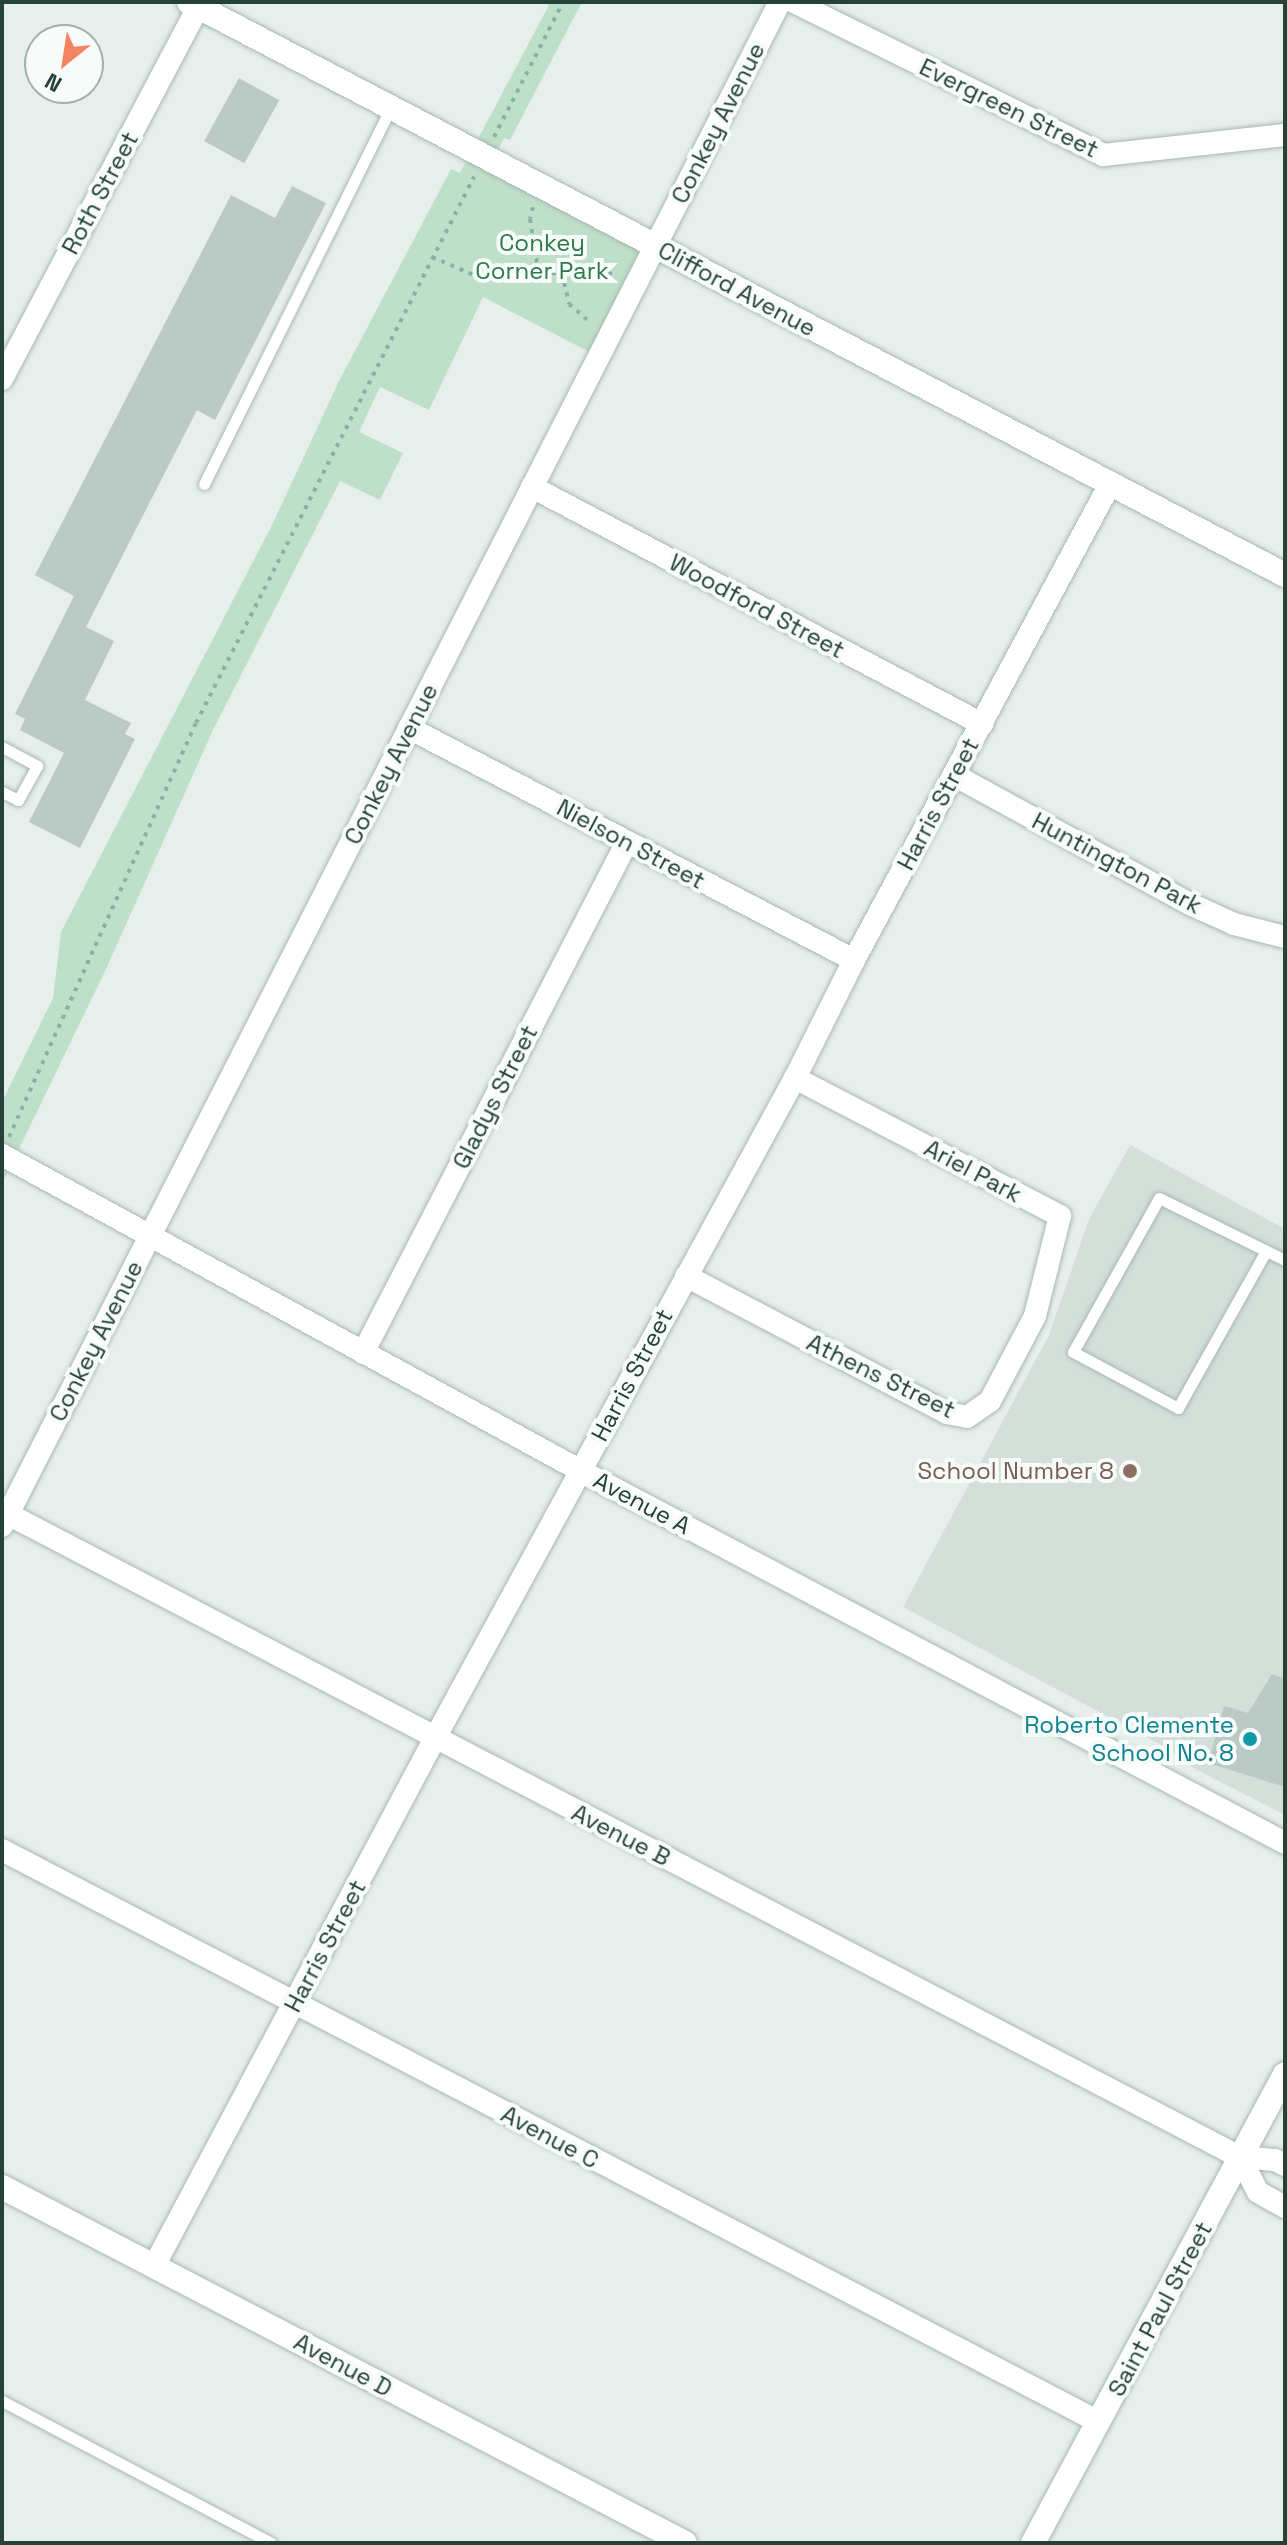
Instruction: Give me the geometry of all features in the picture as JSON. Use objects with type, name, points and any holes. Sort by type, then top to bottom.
[{"type":"main road","name":"Clifford Avenue","points":[[193,4],[1285,575]]},
{"type":"main road","name":"Saint Paul Street","points":[[1033,2543],[1285,2074]]},
{"type":"main road","name":"Avenue D","points":[[2,2187],[685,2543]]},
{"type":"street","name":"Conkey Avenue","points":[[4,1517],[780,2]]},
{"type":"street","name":"Evergreen Street","points":[[794,2],[1103,155],[1285,135]]},
{"type":"street","name":"Roth Street","points":[[2,379],[193,4]]},
{"type":"street","name":"Harris Street","points":[[154,2266],[435,1738],[795,1078],[854,960],[1110,484]]},
{"type":"street","name":"Woodford Street","points":[[532,487],[982,724]]},
{"type":"street","name":"Nielson Street","points":[[409,728],[854,960]]},
{"type":"street","name":"Huntington Park","points":[[954,775],[1190,904],[1234,924],[1285,937]]},
{"type":"street","name":"Gladys Street","points":[[363,1353],[627,842]]},
{"type":"street","name":"Ariel Park","points":[[795,1078],[1060,1216],[1035,1316]]},
{"type":"street","name":"Avenue A","points":[[5,1147],[149,1237],[581,1471],[1285,1843]]},
{"type":"street","name":"Athens Street","points":[[686,1276],[960,1417],[967,1417],[990,1401],[1035,1316]]},
{"type":"street","name":"Avenue B","points":[[4,1517],[1240,2157]]},
{"type":"street","name":"Avenue C","points":[[2,1850],[1099,2422]]},
{"type":"street","points":[[1240,2157],[1275,2160],[1285,2165]]},
{"type":"street","points":[[1240,2157],[1258,2192],[1285,2207]]},
{"type":"lane","points":[[204,484],[391,107]]},
{"type":"lane","points":[[2,747],[37,766],[18,800],[2,792]]},
{"type":"lane","points":[[1266,1251],[1178,1408],[1073,1352],[1159,1198],[1285,1260]]},
{"type":"lane","points":[[2,2401],[271,2543]]},
{"type":"path","points":[[5,1147],[196,723],[563,2]]},
{"type":"path","points":[[539,276],[530,214],[544,188]]},
{"type":"path","points":[[432,257],[474,275],[492,279],[599,269],[636,286]]},
{"type":"path","points":[[562,273],[566,296],[576,313],[611,333]]},
{"type":"shaded area","name":"School Number 8","points":[[1130,1145],[1285,1229],[1285,1815],[1195,1769],[1165,1747],[903,1607],[1049,1335],[1089,1219]]},
{"type":"green space","name":"Conkey Corner Park","points":[[545,2],[582,2],[510,140],[504,138],[493,160],[656,246],[599,357],[483,297],[429,410],[380,387],[359,432],[403,453],[380,500],[340,481],[213,730],[107,967],[2,1184],[2,1102],[53,998],[61,932],[273,523],[339,381],[451,169],[460,173],[549,5]]},
{"type":"building","points":[[239,78],[279,100],[244,163],[204,141]]},
{"type":"building","points":[[292,186],[326,203],[215,420],[197,410],[86,627],[114,641],[85,700],[131,723],[125,734],[135,739],[80,848],[29,822],[64,753],[20,730],[25,719],[15,714],[74,596],[35,575],[231,195],[275,218]]},
{"type":"building","name":"Roberto Clemente School No. 8","points":[[1272,1674],[1285,1679],[1285,1787],[1208,1763],[1224,1706],[1248,1713]]},
{"type":"place","name":"School Number 8","points":[[1130,1471]]},
{"type":"place","name":"Roberto Clemente School No. 8","points":[[1250,1739]]}]
